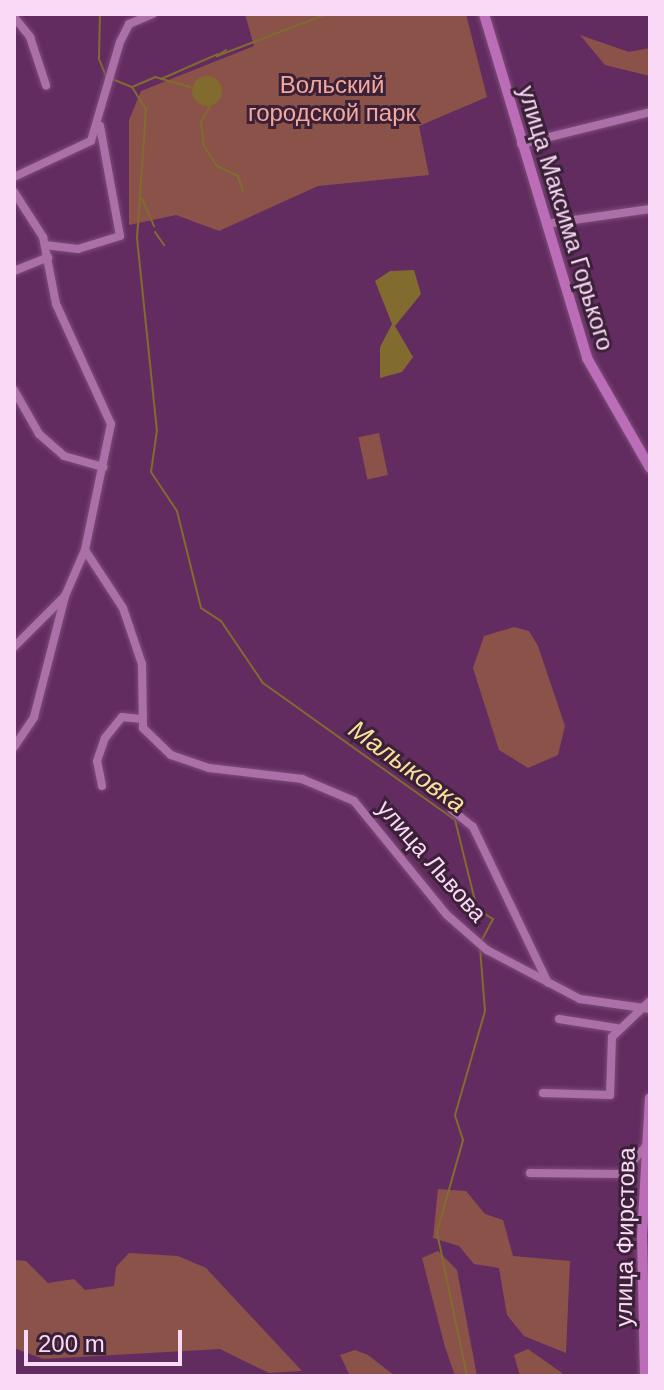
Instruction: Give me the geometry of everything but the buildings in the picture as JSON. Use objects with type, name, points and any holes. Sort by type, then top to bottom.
[{"type":"main road","name":"улица Максима Горького","points":[[484,14],[587,358],[650,468]]},
{"type":"main road","name":"улица Фирстова","points":[[645,1376],[650,1098]]},
{"type":"street","points":[[14,177],[91,141],[100,126],[129,24],[123,14]]},
{"type":"street","points":[[129,24],[153,14]]},
{"type":"street","points":[[14,17],[30,37],[46,85]]},
{"type":"street","points":[[521,144],[650,112]]},
{"type":"street","points":[[45,245],[78,249],[120,236],[100,126]]},
{"type":"street","points":[[14,192],[45,245],[74,349],[106,405],[110,432],[85,550],[65,596],[34,717],[14,747]]},
{"type":"street","points":[[546,224],[650,209]]},
{"type":"street","points":[[14,271],[48,257]]},
{"type":"street","points":[[14,390],[39,434],[64,456],[103,467]]},
{"type":"street","points":[[85,550],[123,608],[142,664],[140,719],[122,717],[105,738],[97,761],[102,786]]},
{"type":"street","points":[[14,647],[65,596]]},
{"type":"street","name":"улица Львова","points":[[140,719],[171,755],[209,768],[302,779],[354,801],[475,941],[487,950],[550,987],[580,999],[648,1005]]},
{"type":"street","points":[[452,810],[473,827],[550,987]]},
{"type":"street","points":[[559,1019],[616,1028],[648,1005]]},
{"type":"street","points":[[543,1093],[610,1095],[616,1028]]},
{"type":"street","points":[[530,1173],[621,1174],[647,1141]]},
{"type":"green space","name":"Вольский городской парк","points":[[245,14],[466,14],[487,97],[419,126],[429,175],[318,186],[219,231],[176,215],[129,225],[129,120],[141,91],[254,46]]},
{"type":"green space","points":[[580,35],[629,52],[650,48],[650,76],[605,65]]},
{"type":"green space","points":[[379,433],[388,475],[367,479],[358,437]]},
{"type":"green space","points":[[514,627],[529,631],[538,646],[565,726],[558,755],[528,768],[499,750],[473,668],[484,636]]},
{"type":"green space","points":[[438,1189],[466,1191],[485,1214],[503,1220],[513,1256],[570,1261],[566,1353],[524,1336],[507,1315],[499,1268],[474,1264],[459,1246],[433,1238]]},
{"type":"green space","points":[[438,1251],[457,1270],[477,1376],[455,1376],[445,1347],[422,1258]]},
{"type":"green space","points":[[129,1253],[178,1256],[206,1268],[302,1371],[269,1373],[220,1349],[43,1359],[14,1348],[14,1260],[26,1261],[48,1283],[74,1279],[85,1290],[114,1286],[116,1267]]},
{"type":"green space","points":[[528,1349],[561,1375],[520,1376],[514,1355]]},
{"type":"green space","points":[[355,1350],[368,1355],[395,1376],[350,1376],[340,1355]]},
{"type":"shaded area","points":[[207,76],[213,77],[221,85],[221,97],[213,105],[207,106],[201,105],[193,97],[192,91],[193,85],[201,77]]},
{"type":"shaded area","points":[[414,270],[421,294],[395,326],[413,357],[402,372],[380,378],[380,347],[392,324],[375,281],[390,271]]},
{"type":"waterway","name":"Малыковка","points":[[100,14],[99,59],[106,76]]},
{"type":"waterway","points":[[226,50],[217,56],[327,14]]},
{"type":"waterway","points":[[161,79],[218,54]]},
{"type":"waterway","points":[[132,87],[155,77],[191,87]]},
{"type":"waterway","name":"Малыковка","points":[[112,79],[132,87],[146,109],[137,238],[157,430],[151,472],[177,511],[201,608],[221,621],[263,683],[455,820],[477,909],[493,919],[481,942]]},
{"type":"waterway","points":[[210,106],[201,122],[204,146],[217,166],[238,176],[243,191]]},
{"type":"waterway","points":[[142,199],[154,226]]},
{"type":"waterway","points":[[155,232],[164,245]]},
{"type":"waterway","name":"Малыковка","points":[[467,1376],[437,1232],[463,1140],[455,1115],[485,1011],[480,948]]}]
